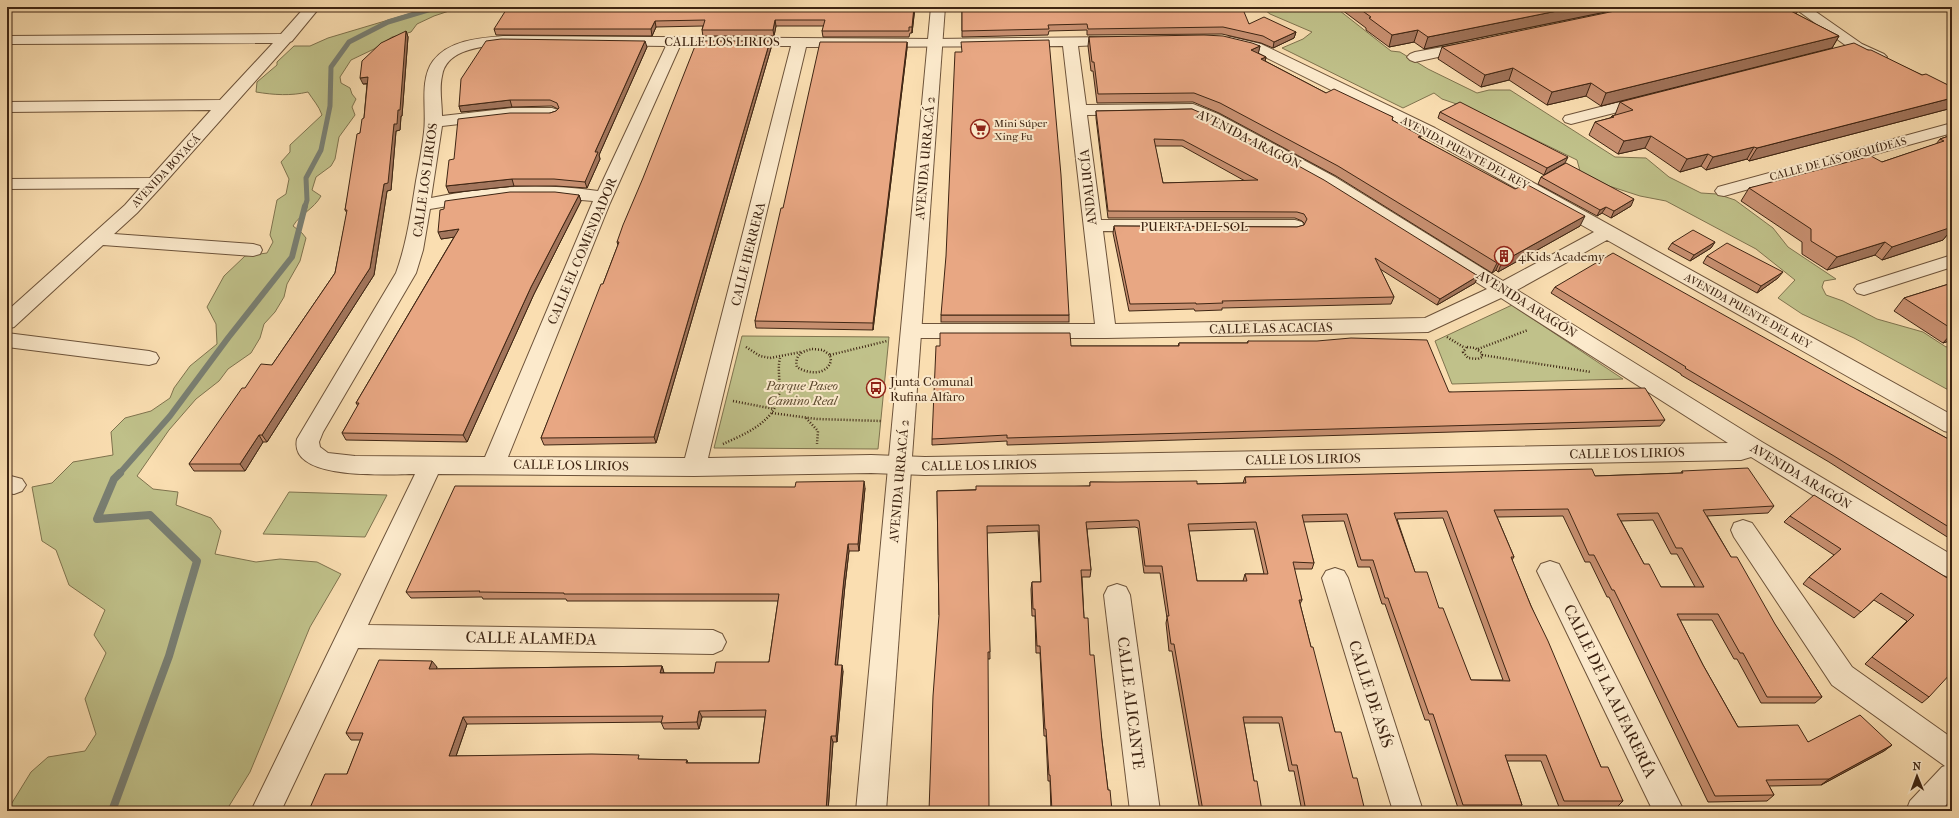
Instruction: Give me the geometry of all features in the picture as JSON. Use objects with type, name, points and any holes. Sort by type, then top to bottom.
[{"type":"street","name":"AVENIDA BOYACÁ","points":[[7,322],[99,239],[155,183],[287,38],[313,7]]},
{"type":"street","name":"AVENIDA URRACÁ 2","points":[[871,811],[938,7]]},
{"type":"street","points":[[1800,7],[1857,46],[1891,63]]},
{"type":"street","points":[[7,40],[287,38]]},
{"type":"street","name":"AVENIDA PUENTE DEL REY","points":[[1216,39],[1240,42],[1256,47],[1429,132],[1952,425]]},
{"type":"street","name":"CALLE LOS LIRIOS","points":[[934,43],[503,40],[471,44],[448,55],[434,71],[434,122],[419,232],[413,255],[406,272],[318,419],[308,445],[311,452],[320,458],[332,462],[355,465],[494,464],[694,467],[900,466],[1733,451],[1754,448]]},
{"type":"street","points":[[934,43],[1135,40]]},
{"type":"street","name":"CALLE EL COMENDADOR","points":[[494,464],[604,197],[675,41]]},
{"type":"street","name":"CALLE HERRERA","points":[[694,467],[800,42]]},
{"type":"street","name":"ANDALUCÍA","points":[[1070,42],[1080,110],[1092,225],[1106,331]]},
{"type":"street","points":[[1415,57],[1484,43]]},
{"type":"street","points":[[1834,52],[1857,46]]},
{"type":"street","points":[[1571,119],[1664,96]]},
{"type":"street","points":[[7,107],[226,105]]},
{"type":"street","name":"AVENIDA ARAGÓN","points":[[1080,110],[1185,109],[1200,112],[1329,181],[1754,448],[1952,568]]},
{"type":"street","points":[[434,122],[512,113],[552,113]]},
{"type":"street","name":"CALLE DE LAS ORQUÍDEAS","points":[[1724,191],[1952,128]]},
{"type":"street","points":[[7,184],[155,183]]},
{"type":"street","points":[[422,205],[469,195],[523,191],[573,192],[604,197]]},
{"type":"street","name":"PUERTA DEL SOL","points":[[1092,225],[1295,226]]},
{"type":"street","name":"CALLE LAS ACACIAS","points":[[911,331],[1106,331],[1428,325],[1503,289],[1608,232]]},
{"type":"street","points":[[99,239],[253,250]]},
{"type":"street","points":[[1864,289],[1952,261]]},
{"type":"street","points":[[7,340],[149,358]]},
{"type":"street","points":[[266,811],[432,465]]},
{"type":"street","points":[[1743,530],[1842,676],[1952,755]]},
{"type":"street","name":"CALLE DE LA ALFARERÍA","points":[[1550,571],[1669,811]]},
{"type":"street","name":"CALLE DE ASÍS","points":[[1334,578],[1408,811]]},
{"type":"street","name":"CALLE ALICANTE","points":[[1117,595],[1145,811]]},
{"type":"street","name":"CALLE ALAMEDA","points":[[350,636],[713,642]]},
{"type":"street","points":[[1928,809],[1952,777]]},
{"type":"path","points":[[1478,349],[1529,330]]},
{"type":"path","points":[[1442,334],[1465,348],[1472,347],[1478,349],[1482,355],[1595,372]]},
{"type":"path","points":[[744,346],[762,357],[780,358],[817,349],[830,355],[889,340]]},
{"type":"path","points":[[1465,348],[1464,354],[1468,358],[1478,359],[1482,355]]},
{"type":"path","points":[[804,352],[798,356],[796,363],[797,367],[806,373],[818,372],[829,367],[831,359],[830,355]]},
{"type":"path","points":[[720,446],[747,433],[772,413],[777,405],[779,394],[778,363],[780,358]]},
{"type":"path","points":[[726,400],[774,409]]},
{"type":"path","points":[[772,413],[805,418],[881,421]]},
{"type":"path","points":[[805,418],[818,432],[816,449]]},
{"type":"green space","points":[[432,7],[461,7],[434,16],[417,24],[411,32],[392,37],[374,49],[351,60],[340,77],[341,83],[350,88],[356,99],[352,107],[355,115],[339,137],[335,159],[331,166],[316,177],[312,190],[321,196],[318,201],[299,218],[293,226],[306,238],[300,261],[287,284],[284,297],[275,312],[264,324],[260,338],[251,353],[228,369],[219,381],[196,399],[169,430],[137,476],[153,489],[178,492],[176,505],[211,518],[221,531],[215,554],[256,562],[280,559],[317,562],[341,574],[310,627],[250,772],[226,811],[7,811],[31,772],[48,757],[85,751],[96,734],[85,699],[106,653],[94,635],[105,610],[69,585],[56,550],[42,541],[32,487],[52,483],[73,462],[113,455],[111,432],[125,418],[151,411],[170,398],[174,388],[190,366],[217,344],[216,324],[207,307],[224,276],[245,256],[267,253],[273,242],[270,235],[277,200],[286,194],[289,179],[281,162],[290,152],[290,145],[322,115],[318,106],[308,92],[282,95],[256,92],[257,82],[277,65],[277,62],[294,46],[310,46],[328,38]]},
{"type":"green space","points":[[1254,7],[1335,7],[1391,51],[1400,52],[1428,69],[1477,93],[1489,90],[1510,90],[1615,157],[1646,158],[1669,177],[1701,193],[1717,194],[1735,200],[1773,228],[1788,247],[1836,279],[1824,281],[1822,287],[1826,295],[1843,301],[1877,319],[1923,332],[1946,347],[1952,345],[1952,392],[1854,338],[1802,314],[1778,298],[1795,280],[1756,249],[1666,201],[1640,196],[1609,186],[1580,171],[1577,160],[1474,110],[1442,99],[1434,93],[1403,108],[1282,48],[1303,39],[1312,32],[1270,14],[1265,10]]},
{"type":"green space","points":[[1512,305],[1623,379],[1452,384],[1435,341]]},
{"type":"green space","name":"Parque Paseo Camino Real","points":[[742,336],[889,337],[878,449],[714,448]]},
{"type":"green space","points":[[289,492],[387,495],[365,537],[263,534]]},
{"type":"building","points":[[525,7],[914,7],[912,27],[909,27],[909,31],[822,31],[825,20],[775,20],[773,30],[702,30],[705,20],[655,21],[651,29],[494,29],[506,10],[523,10]]},
{"type":"building","points":[[962,7],[1242,7],[1249,24],[1264,17],[1296,32],[1274,42],[1263,36],[1223,27],[1088,29],[1087,24],[1048,25],[1049,29],[962,31]]},
{"type":"building","points":[[1357,7],[1577,7],[1428,37],[1418,30],[1392,35]]},
{"type":"building","points":[[1634,7],[1797,7],[1787,9],[1839,36],[1606,93],[1591,83],[1552,92],[1513,68],[1485,75],[1442,47]]},
{"type":"building","points":[[406,31],[400,110],[398,110],[397,124],[394,124],[388,183],[384,184],[370,268],[262,435],[259,435],[240,464],[189,464],[242,388],[245,388],[261,364],[272,365],[335,273],[347,210],[345,210],[357,134],[360,133],[362,119],[364,118],[368,77],[360,78],[362,61],[381,43]]},
{"type":"building","points":[[1223,36],[1260,46],[1251,50],[1266,57],[1261,59],[1326,93],[1334,89],[1393,117],[1392,120],[1421,136],[1418,137],[1515,189],[1526,184],[1585,216],[1502,262],[1500,261],[1497,263],[1338,166],[1220,103],[1194,93],[1098,94],[1089,37]]},
{"type":"building","points":[[501,39],[645,41],[595,152],[598,152],[585,182],[554,179],[512,179],[446,186],[449,160],[454,159],[458,119],[510,113],[550,113],[559,108],[557,103],[550,100],[510,100],[459,106],[461,79],[486,41]]},
{"type":"building","points":[[1049,40],[1061,175],[1069,315],[941,315],[946,256],[955,52],[962,52],[961,42]]},
{"type":"building","points":[[697,41],[770,41],[654,437],[541,438],[601,284],[603,284],[619,242],[617,242],[623,225]]},
{"type":"building","points":[[820,42],[907,42],[873,323],[755,321],[781,208],[783,208]]},
{"type":"building","points":[[1854,43],[1922,75],[1926,74],[1952,87],[1952,98],[1757,148],[1754,147],[1713,157],[1708,154],[1687,159],[1651,136],[1624,141],[1595,122],[1633,110],[1620,102]]},
{"type":"building","points":[[1460,102],[1568,157],[1547,168],[1440,112]]},
{"type":"building","points":[[1192,109],[1206,115],[1324,180],[1478,276],[1440,299],[1375,258],[1394,297],[1222,301],[1223,303],[1196,304],[1130,304],[1114,226],[1297,227],[1304,225],[1307,219],[1304,214],[1297,212],[1108,211],[1096,111]],"holes":[[[1154,139],[1183,140],[1258,180],[1163,183]]]},
{"type":"building","points":[[1952,135],[1952,224],[1950,225],[1952,227],[1892,247],[1885,242],[1837,257],[1811,241],[1811,229],[1749,188],[1871,156],[1882,162],[1944,141],[1940,139]]},
{"type":"building","points":[[1566,163],[1634,199],[1614,211],[1606,207],[1600,210],[1541,177]]},
{"type":"building","points":[[510,192],[555,192],[579,195],[531,287],[463,435],[342,433],[359,403],[356,403],[459,229],[438,232],[440,210],[444,209],[445,201]]},
{"type":"building","points":[[1693,230],[1715,242],[1694,255],[1672,243]]},
{"type":"building","points":[[1727,243],[1783,272],[1761,286],[1707,256]]},
{"type":"building","points":[[1613,253],[1952,441],[1952,529],[1834,456],[1685,368],[1686,367],[1555,287]]},
{"type":"building","points":[[1952,283],[1952,329],[1904,298]]},
{"type":"building","points":[[940,333],[1070,333],[1071,346],[1179,346],[1179,343],[1317,341],[1351,338],[1427,340],[1449,392],[1645,388],[1665,420],[1007,438],[1007,435],[932,439],[936,346],[940,346]]},
{"type":"building","points":[[1748,468],[1774,506],[1703,510],[1731,557],[1737,557],[1775,624],[1822,697],[1767,697],[1743,653],[1740,653],[1718,614],[1677,614],[1703,665],[1738,727],[1798,725],[1808,742],[1860,715],[1892,745],[1829,779],[1766,780],[1774,795],[1715,796],[1614,590],[1612,590],[1594,555],[1589,555],[1568,509],[1494,510],[1514,557],[1511,557],[1531,606],[1548,641],[1601,767],[1608,767],[1623,801],[1564,801],[1546,755],[1505,755],[1522,805],[1463,805],[1433,714],[1429,714],[1388,598],[1385,598],[1373,560],[1361,560],[1347,514],[1302,515],[1314,563],[1293,562],[1302,600],[1299,600],[1335,732],[1341,732],[1353,778],[1357,778],[1365,811],[1306,811],[1297,765],[1292,765],[1282,717],[1243,717],[1254,781],[1257,781],[1262,811],[1203,811],[1174,644],[1171,644],[1167,616],[1169,616],[1162,566],[1145,566],[1139,521],[1086,522],[1091,570],[1081,570],[1084,618],[1088,618],[1090,655],[1094,655],[1102,741],[1112,811],[1052,811],[1040,646],[1037,646],[1035,609],[1033,609],[1032,582],[1041,582],[1039,525],[987,526],[990,652],[988,652],[989,811],[929,811],[933,696],[939,615],[937,491],[976,490],[976,486],[1090,486],[1090,482],[1197,481],[1197,484],[1246,483],[1245,477],[1592,469],[1595,476],[1683,473],[1682,471]],"holes":[[[1447,511],[1510,681],[1471,680],[1443,608],[1439,608],[1427,572],[1415,572],[1394,513]],[[1658,513],[1676,548],[1682,548],[1704,587],[1661,587],[1649,564],[1644,564],[1617,514]],[[1256,522],[1268,574],[1245,574],[1247,581],[1197,581],[1188,524]]]},
{"type":"building","points":[[864,481],[858,544],[848,544],[844,578],[835,665],[842,665],[836,736],[831,736],[826,811],[439,811],[440,809],[309,810],[325,774],[347,774],[363,733],[346,733],[379,660],[432,661],[429,669],[662,666],[660,673],[714,673],[716,662],[769,662],[779,594],[564,594],[479,592],[480,591],[406,592],[455,486],[795,487],[796,482]],"holes":[[[766,710],[759,763],[686,763],[687,760],[638,759],[639,755],[592,754],[449,756],[463,717],[663,716],[661,723],[697,722],[699,711]]]},
{"type":"building","points":[[1814,495],[1952,581],[1952,672],[1929,697],[1872,657],[1914,615],[1881,593],[1861,612],[1809,577],[1841,549],[1790,516]]},
{"type":"waterway","points":[[305,207],[307,200],[306,178],[321,150],[330,106],[331,67],[349,42],[388,22],[438,7]]},
{"type":"waterway","points":[[119,474],[170,416],[228,338],[292,257],[305,206]]},
{"type":"waterway","points":[[112,811],[169,656],[197,561],[150,515],[97,519],[114,479],[119,474]]},
{"type":"place","name":"Mini Súper Xing Fu","points":[[980,129]]},
{"type":"place","name":"4Kids Academy","points":[[1504,256]]},
{"type":"place","name":"Junta Comunal Rufina Alfaro","points":[[876,388]]}]
